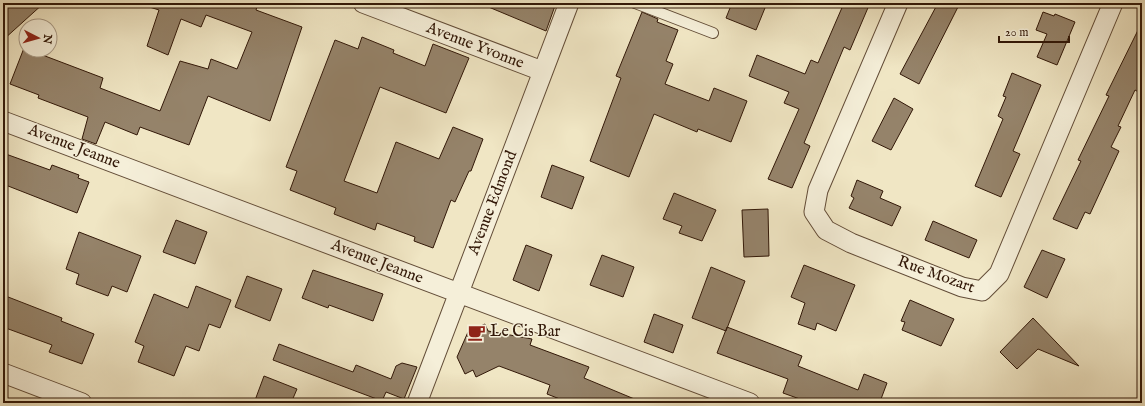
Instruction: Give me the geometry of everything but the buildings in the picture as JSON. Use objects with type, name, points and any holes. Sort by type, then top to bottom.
[{"type":"street","name":"Avenue Yvonne","points":[[363,3],[542,71]]},
{"type":"street","name":"Avenue Edmond","points":[[417,403],[569,3]]},
{"type":"street","name":"Rue Mozart","points":[[898,3],[818,190],[814,212],[826,230],[851,243],[962,286],[982,291],[999,274],[1113,3]]},
{"type":"street","name":"Avenue Jeanne","points":[[3,121],[750,403]]},
{"type":"street","points":[[3,373],[82,403]]},
{"type":"lane","points":[[635,3],[713,33]]},
{"type":"place","name":"Le Cis Bar","points":[[477,332]]}]
